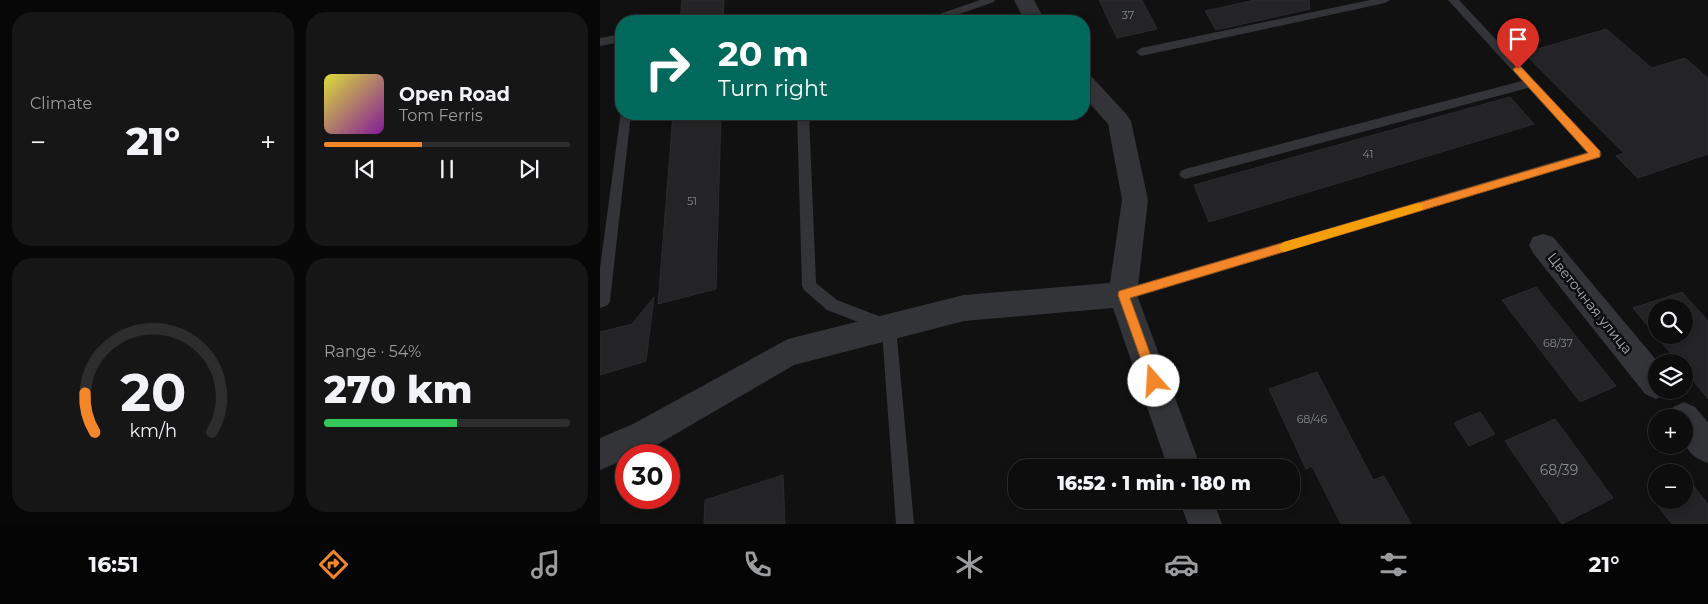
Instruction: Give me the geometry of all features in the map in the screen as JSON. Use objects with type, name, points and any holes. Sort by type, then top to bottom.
[{"type":"street","points":[[1024,0],[1032,15]]},
{"type":"street","points":[[1090,90],[1119,121],[1135,200],[1123,295],[1182,459]]},
{"type":"street","name":"Цветочная улица","points":[[1543,245],[1648,374]]},
{"type":"street","points":[[600,454],[644,436],[788,353],[964,308],[1123,295]]},
{"type":"street","points":[[1668,399],[1677,409]]},
{"type":"street","points":[[1693,429],[1708,448]]},
{"type":"street","points":[[1199,509],[1205,524]]},
{"type":"lane","points":[[946,15],[990,0]]},
{"type":"lane","points":[[1142,52],[1385,0]]},
{"type":"lane","points":[[1123,295],[1596,154],[1453,0]]},
{"type":"lane","points":[[600,42],[615,39]]},
{"type":"lane","points":[[1185,174],[1530,83]]},
{"type":"lane","points":[[600,302],[603,301],[625,120]]},
{"type":"lane","points":[[803,120],[809,286],[832,305],[889,328],[905,524]]},
{"type":"building","points":[[682,0],[724,0],[723,15],[681,15]]},
{"type":"building","points":[[1099,0],[1142,0],[1157,29],[1117,38]]},
{"type":"building","points":[[1255,0],[1309,0],[1310,9],[1216,30],[1205,11]]},
{"type":"building","points":[[1606,29],[1652,68],[1685,58],[1708,78],[1708,154],[1638,178],[1616,156],[1624,153],[1524,53]]},
{"type":"building","points":[[1510,97],[1534,124],[1209,222],[1194,185]]},
{"type":"building","points":[[673,120],[721,120],[716,289],[658,304]]},
{"type":"building","points":[[1536,287],[1616,386],[1580,402],[1502,300]]},
{"type":"building","points":[[1682,292],[1688,299],[1661,299]]},
{"type":"building","points":[[654,297],[646,361],[600,375],[600,332],[632,324]]},
{"type":"building","points":[[1648,303],[1648,326],[1633,308]]},
{"type":"building","points":[[1693,304],[1708,321],[1708,399],[1693,380],[1693,354],[1671,354],[1663,344],[1693,344]]},
{"type":"building","points":[[1317,372],[1373,480],[1384,476],[1411,524],[1341,524],[1312,466],[1306,469],[1269,389]]},
{"type":"building","points":[[1480,412],[1495,434],[1469,446],[1454,423]]},
{"type":"building","points":[[1555,419],[1613,498],[1562,524],[1505,441]]},
{"type":"building","points":[[783,475],[785,524],[704,524],[705,500]]},
{"type":"building","points":[[1693,485],[1708,504],[1708,524],[1672,524],[1660,509],[1693,509]]},
{"type":"slow traffic","points":[[1284,247],[1418,207]]},
{"type":"route","points":[[1154,381],[1123,295],[1596,154],[1518,69]]}]
